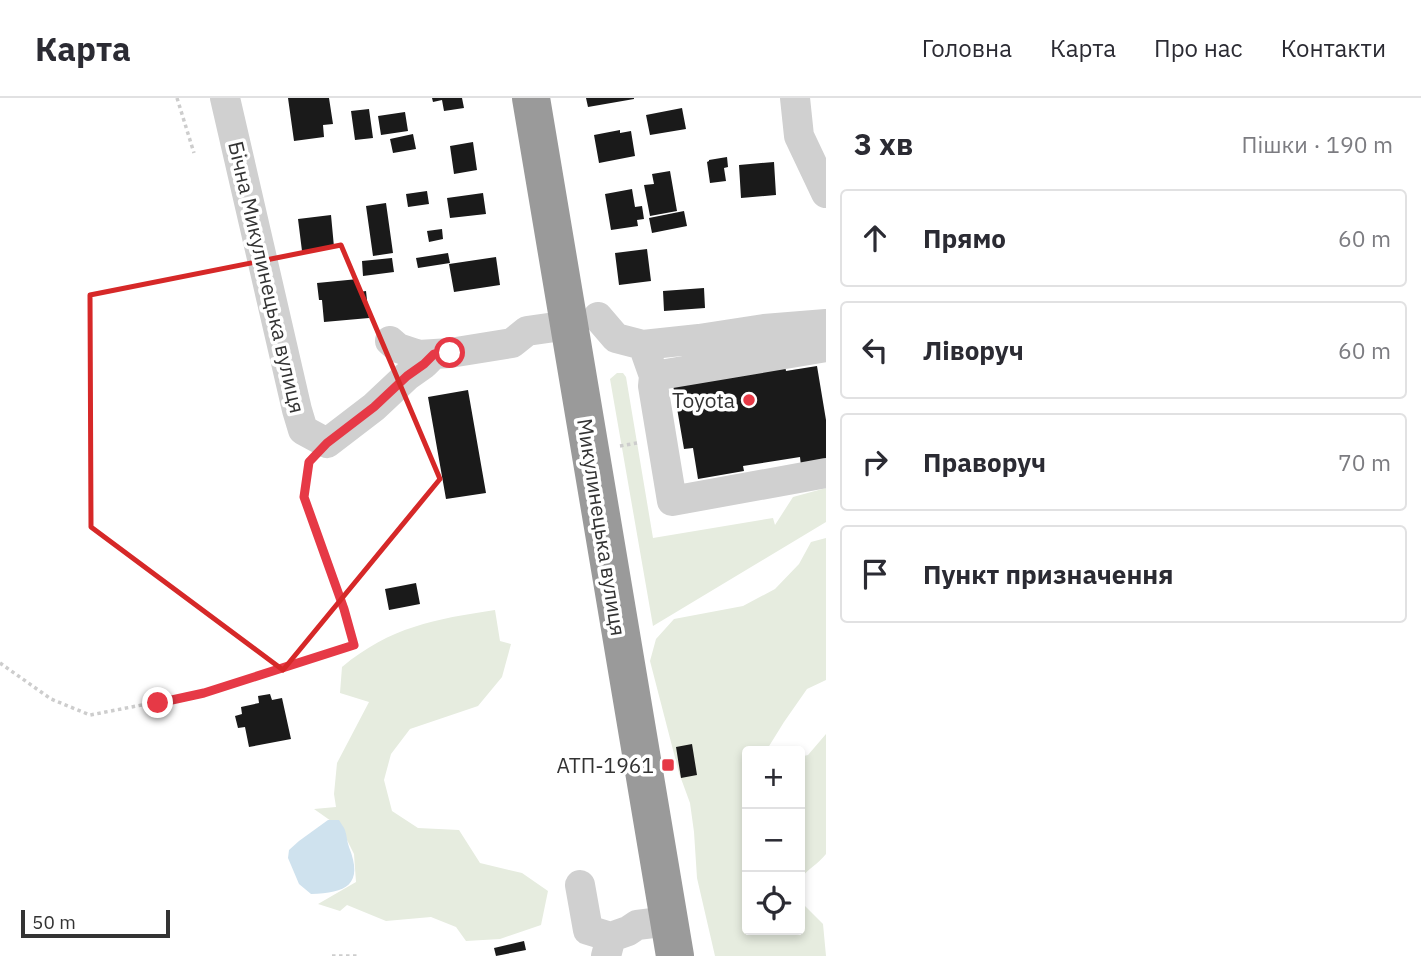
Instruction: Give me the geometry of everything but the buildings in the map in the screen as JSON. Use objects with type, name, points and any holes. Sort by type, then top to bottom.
[{"type":"highway","name":"Микулинецька вулиця","points":[[531,98],[583,321],[641,764],[672,938]]},
{"type":"street","name":"Бічна Микулинецька вулиця","points":[[225,98],[297,410],[303,430],[327,443]]},
{"type":"street","points":[[795,98],[799,136],[826,192]]},
{"type":"street","points":[[390,341],[398,348],[419,355],[512,343],[527,331],[583,321],[616,338],[643,345],[764,329],[826,324]]},
{"type":"street","points":[[643,345],[654,376],[653,386],[672,501],[826,473]]},
{"type":"street","points":[[654,376],[826,346]]},
{"type":"street","points":[[327,443],[374,407],[434,354]]},
{"type":"street","points":[[580,886],[588,930],[609,946],[636,925],[672,938]]},
{"type":"path","points":[[177,98],[194,153]]},
{"type":"path","points":[[0,663],[51,699],[90,715],[204,693],[354,645],[304,497],[309,462],[327,443]]},
{"type":"path","points":[[620,446],[637,443]]},
{"type":"path","points":[[332,956],[358,956]]},
{"type":"highlighted area","points":[[341,245],[440,479],[283,670],[91,527],[90,295]]},
{"type":"shaded area","points":[[617,373],[623,373],[626,377],[653,538],[773,518],[775,525],[793,497],[826,488],[826,522],[653,626],[610,379]]},
{"type":"shaded area","points":[[826,538],[826,680],[807,689],[769,746],[742,746],[742,935],[805,935],[805,906],[823,924],[826,956],[715,956],[697,878],[690,803],[679,773],[650,661],[656,639],[674,619],[743,606],[775,589],[799,564],[811,542]]},
{"type":"shaded area","points":[[495,610],[500,641],[511,644],[502,677],[478,706],[410,729],[391,754],[384,780],[392,811],[418,828],[459,830],[480,863],[522,873],[548,891],[541,925],[500,939],[466,941],[456,927],[431,917],[386,921],[347,905],[340,911],[318,904],[356,882],[354,854],[341,828],[314,809],[336,807],[334,794],[337,763],[369,702],[340,693],[342,667],[378,642],[414,627]]},
{"type":"shaded area","points":[[826,734],[826,854],[805,874],[805,756]]},
{"type":"water","points":[[328,820],[339,820],[345,829],[353,860],[353,878],[342,889],[311,894],[299,884],[288,858],[289,850]]},
{"type":"place","name":"Toyota","points":[[749,400]]},
{"type":"place","name":"АТП-1961","points":[[668,765]]},
{"type":"route","points":[[158,703],[204,693],[354,645],[304,497],[309,462],[327,443],[374,407],[434,354],[450,353]]}]
